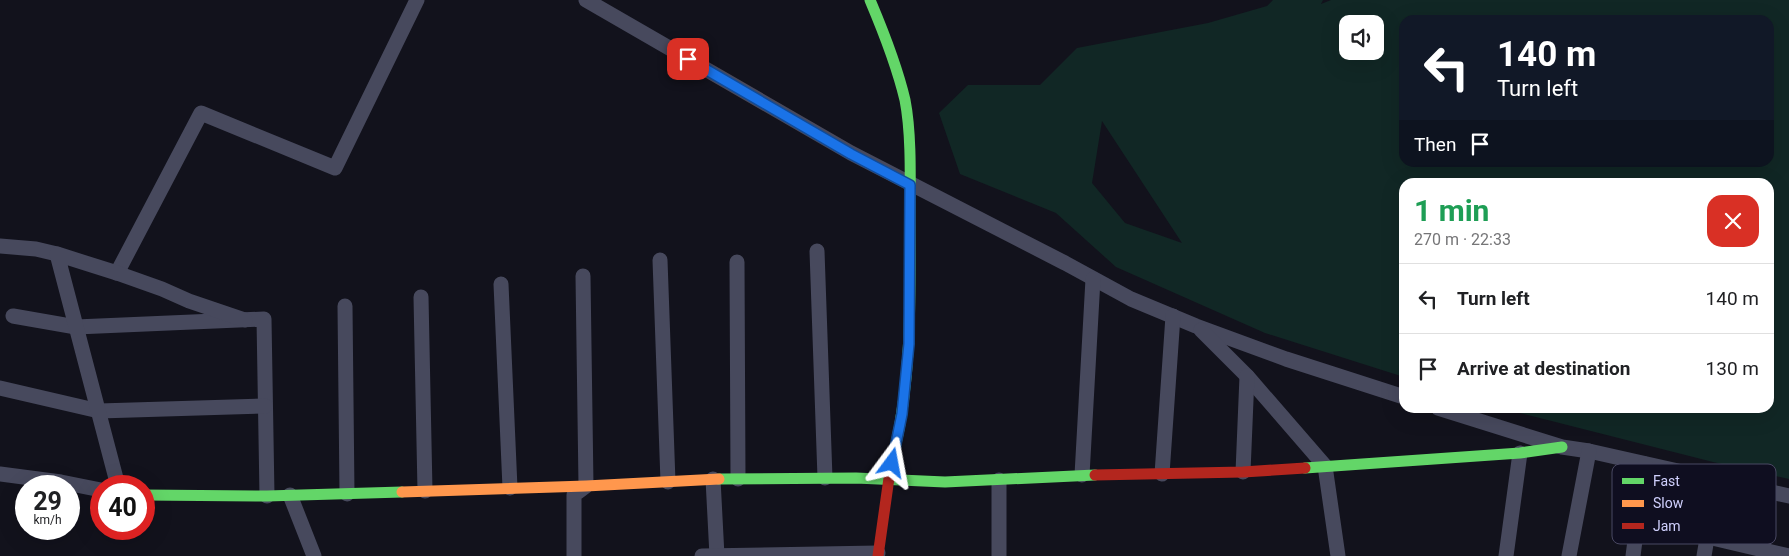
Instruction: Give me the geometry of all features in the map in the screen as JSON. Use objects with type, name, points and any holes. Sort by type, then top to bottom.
[{"type":"street","points":[[116,273],[201,113],[335,168],[417,0]]},
{"type":"street","points":[[586,0],[851,154],[1065,263],[1131,299],[1196,326],[1286,359],[1399,394]]},
{"type":"street","points":[[702,556],[878,554],[907,376],[910,328],[910,185],[905,101],[889,45],[870,0]]},
{"type":"street","points":[[0,246],[36,249],[56,254],[162,289],[189,301],[245,320]]},
{"type":"street","points":[[817,251],[825,478]]},
{"type":"street","points":[[56,254],[115,475]]},
{"type":"street","points":[[660,260],[668,482]]},
{"type":"street","points":[[737,262],[738,479]]},
{"type":"street","points":[[583,276],[586,486]]},
{"type":"street","points":[[1082,475],[1093,279]]},
{"type":"street","points":[[500,284],[510,488]]},
{"type":"street","points":[[421,297],[425,491]]},
{"type":"street","points":[[344,306],[347,494]]},
{"type":"street","points":[[13,316],[76,327],[264,319],[267,496]]},
{"type":"street","points":[[1162,474],[1173,316]]},
{"type":"street","points":[[1196,326],[1246,376],[1325,466],[1338,556]]},
{"type":"street","points":[[1242,472],[1246,376]]},
{"type":"street","points":[[0,388],[99,412],[265,406]]},
{"type":"street","points":[[1454,413],[1562,447],[1646,464]]},
{"type":"street","points":[[155,495],[290,496],[586,486],[713,479],[889,478],[945,482],[1082,475],[1242,472],[1520,453],[1562,447]]},
{"type":"street","points":[[1569,556],[1588,451]]},
{"type":"street","points":[[1506,556],[1520,453]]},
{"type":"street","points":[[0,474],[90,488]]},
{"type":"street","points":[[713,479],[717,556]]},
{"type":"street","points":[[998,480],[999,556]]},
{"type":"street","points":[[574,556],[574,495],[586,486]]},
{"type":"street","points":[[1776,493],[1789,496]]},
{"type":"street","points":[[290,496],[314,556]]},
{"type":"street","points":[[1738,544],[1789,556]]},
{"type":"green space","points":[[1273,0],[1323,0],[1321,4],[1331,0],[1789,0],[1789,479],[1776,476],[1776,464],[1722,464],[1520,413],[1774,413],[1774,178],[1399,178],[1399,375],[1265,333],[1116,267],[1056,213],[960,174],[939,113],[968,85],[1040,85],[1077,48],[1208,23],[1267,6]],"holes":[[[1102,121],[1182,243],[1125,223],[1092,183]]]},
{"type":"traffic: fast","points":[[870,0],[890,50],[902,87],[910,145],[909,336],[905,393],[895,449]]},
{"type":"traffic: fast","points":[[1305,468],[1520,453],[1562,447]]},
{"type":"traffic: fast","points":[[719,479],[856,478],[945,482],[1095,475]]},
{"type":"traffic: fast","points":[[155,495],[267,496],[402,492]]},
{"type":"traffic: slow","points":[[402,492],[586,486],[719,479]]},
{"type":"traffic: jam","points":[[878,556],[895,449]]},
{"type":"traffic: jam","points":[[1095,475],[1243,472],[1305,468]]},
{"type":"route","points":[[688,59],[851,154],[910,185],[910,328],[907,376],[899,432],[892,463]]}]
